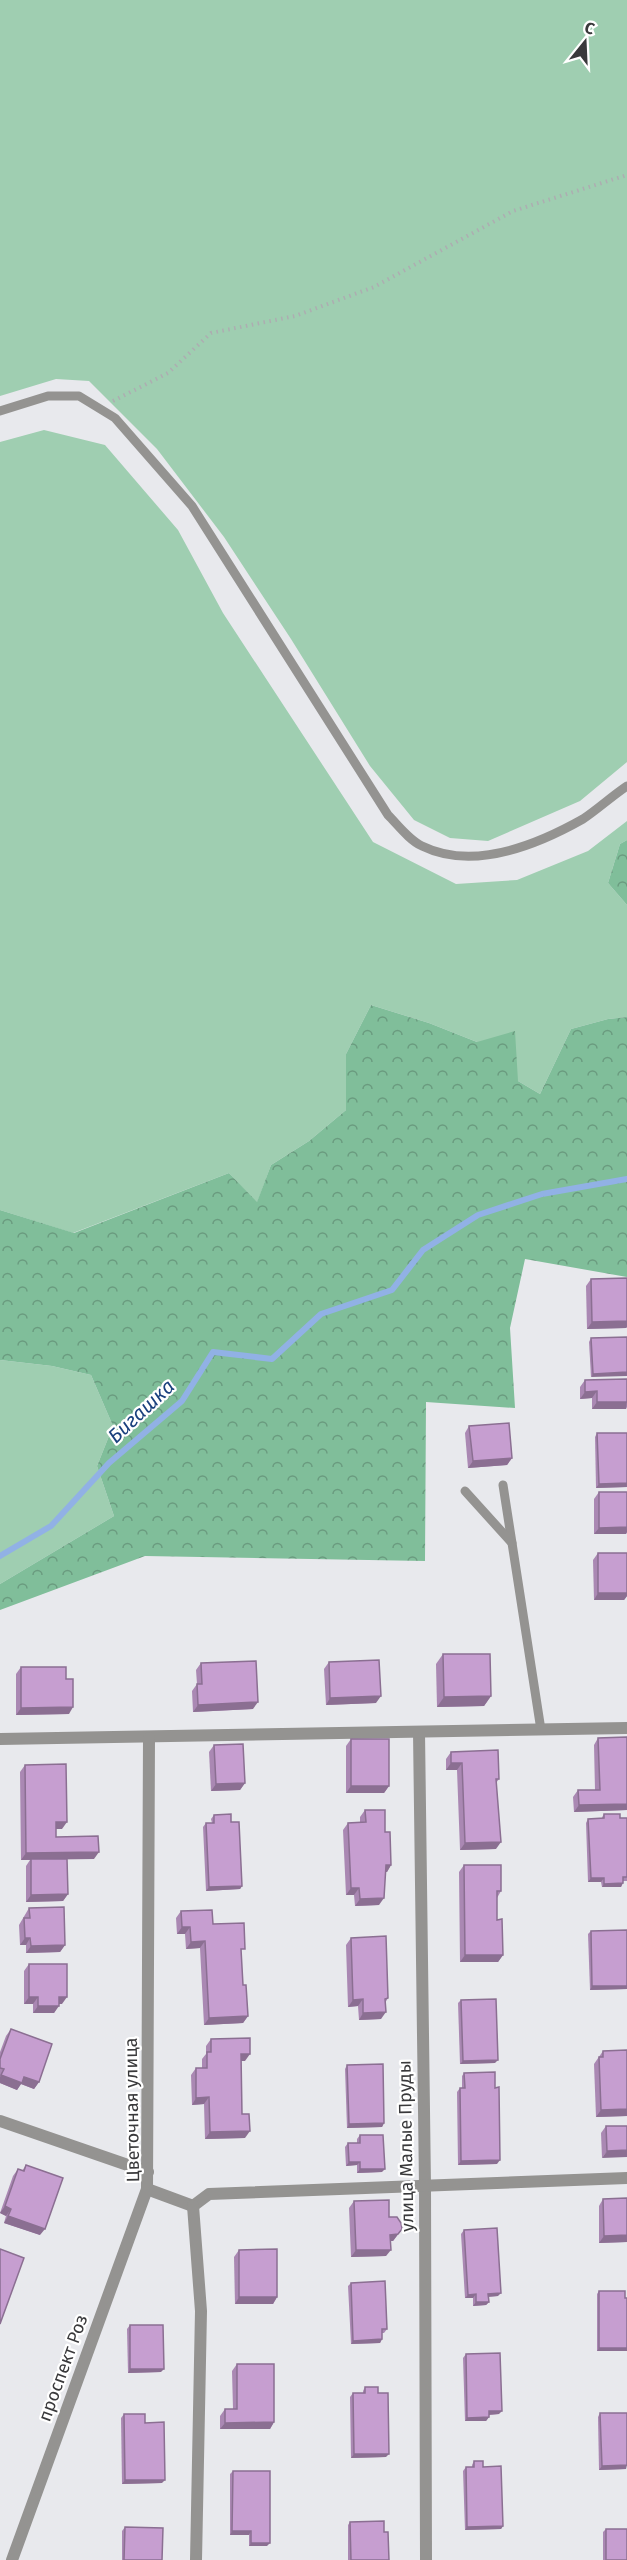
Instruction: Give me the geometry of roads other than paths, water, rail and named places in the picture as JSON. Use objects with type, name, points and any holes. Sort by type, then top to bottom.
[{"type":"street","points":[[0,1739],[627,1728]]},
{"type":"street","name":"улица Малые Пруды","points":[[419,1732],[425,2186],[426,2560]]},
{"type":"street","name":"Цветочная улица","points":[[149,1738],[147,2189],[194,2206]]},
{"type":"street","points":[[0,2121],[148,2172]]},
{"type":"street","points":[[196,2560],[201,2311],[194,2206],[209,2194],[627,2178]]},
{"type":"street","name":"проспект Роз","points":[[12,2560],[147,2189]]},
{"type":"lane","points":[[0,411],[48,396],[79,396],[115,418],[192,506],[388,815],[420,845],[448,855],[487,854],[527,846],[584,818],[627,786]]},
{"type":"lane","points":[[503,1485],[541,1730]]},
{"type":"lane","points":[[465,1491],[512,1543]]},
{"type":"waterway","name":"Бигашка","points":[[0,1556],[51,1526],[109,1463],[182,1401],[213,1352],[272,1359],[321,1314],[392,1290],[423,1250],[478,1215],[542,1194],[627,1179]]}]
